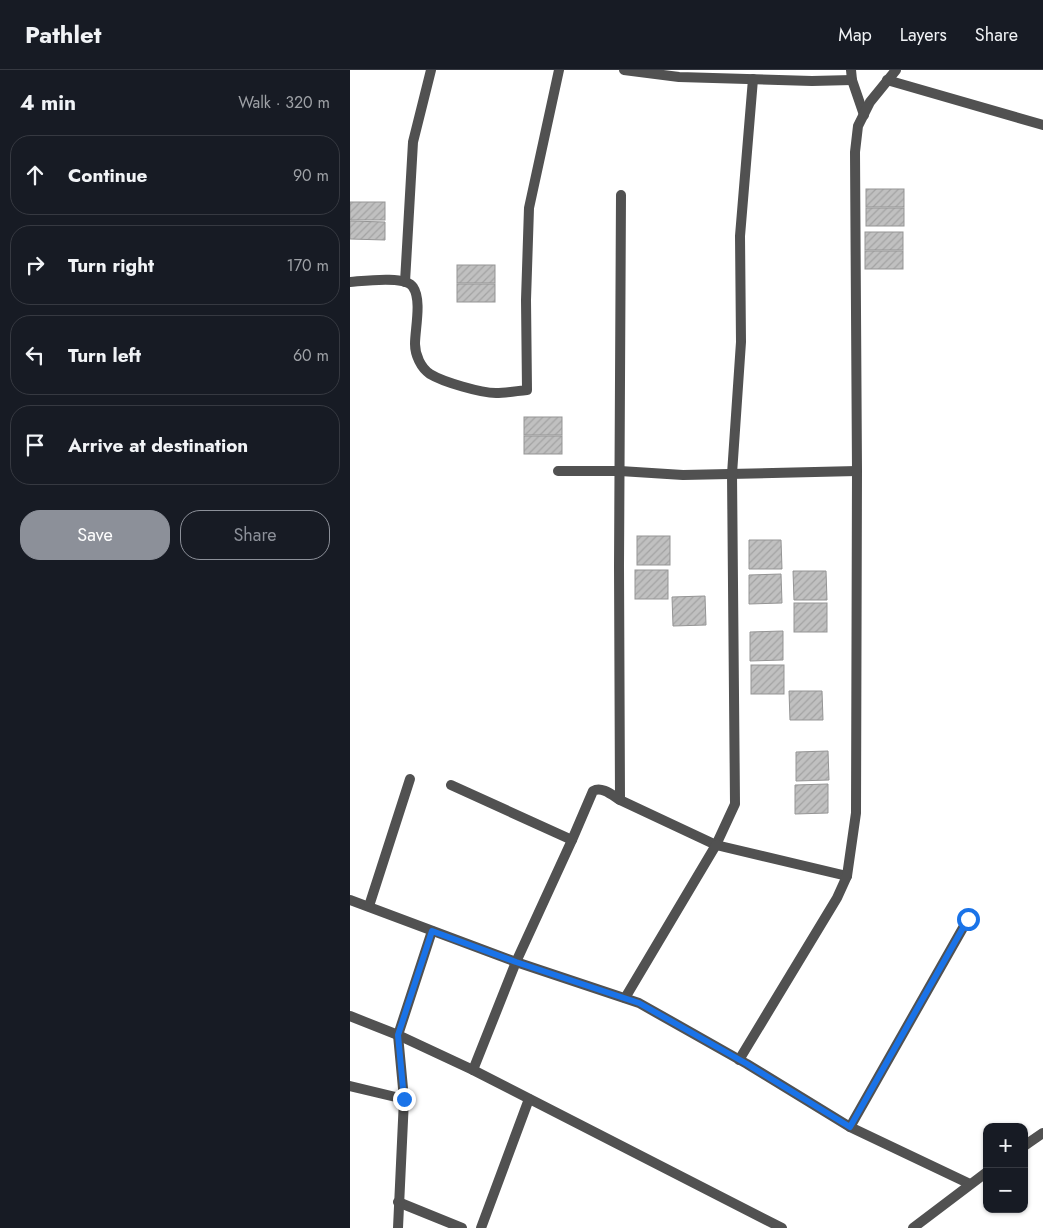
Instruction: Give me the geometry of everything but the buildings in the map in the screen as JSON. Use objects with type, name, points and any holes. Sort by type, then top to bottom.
[{"type":"street","points":[[405,282],[414,142],[431,70]]},
{"type":"street","points":[[350,282],[392,280],[405,282],[413,287],[418,299],[415,346],[419,362],[430,374],[462,386],[495,393],[527,390],[526,300],[529,208],[559,70]]},
{"type":"street","points":[[624,70],[679,77],[753,79],[852,75],[864,115]]},
{"type":"street","points":[[739,1060],[837,898],[847,876],[856,813],[857,471],[855,152],[858,126],[870,102],[896,70]]},
{"type":"street","points":[[625,998],[716,845],[735,804],[732,474],[741,342],[740,236],[753,79]]},
{"type":"street","points":[[887,80],[1043,125]]},
{"type":"street","points":[[620,800],[621,196]]},
{"type":"street","points":[[558,471],[620,471],[683,475],[857,471]]},
{"type":"street","points":[[369,906],[410,780]]},
{"type":"street","points":[[451,785],[572,840]]},
{"type":"street","points":[[473,1070],[516,962],[593,791],[602,789],[620,800],[716,845],[847,876]]},
{"type":"street","points":[[350,900],[516,962],[639,1003],[739,1060],[850,1127],[970,1184]]},
{"type":"street","points":[[850,1127],[968,919]]},
{"type":"street","points":[[398,1228],[404,1099],[398,1035],[432,931]]},
{"type":"street","points":[[350,1016],[398,1035],[473,1070],[782,1228]]},
{"type":"street","points":[[350,1086],[404,1099]]},
{"type":"street","points":[[481,1228],[528,1099]]},
{"type":"street","points":[[1028,1143],[1043,1133]]},
{"type":"street","points":[[913,1228],[983,1175]]},
{"type":"street","points":[[398,1202],[462,1228]]},
{"type":"route","points":[[404,1099],[398,1035],[432,931],[516,962],[639,1003],[747,1064],[850,1127],[968,919]]}]
